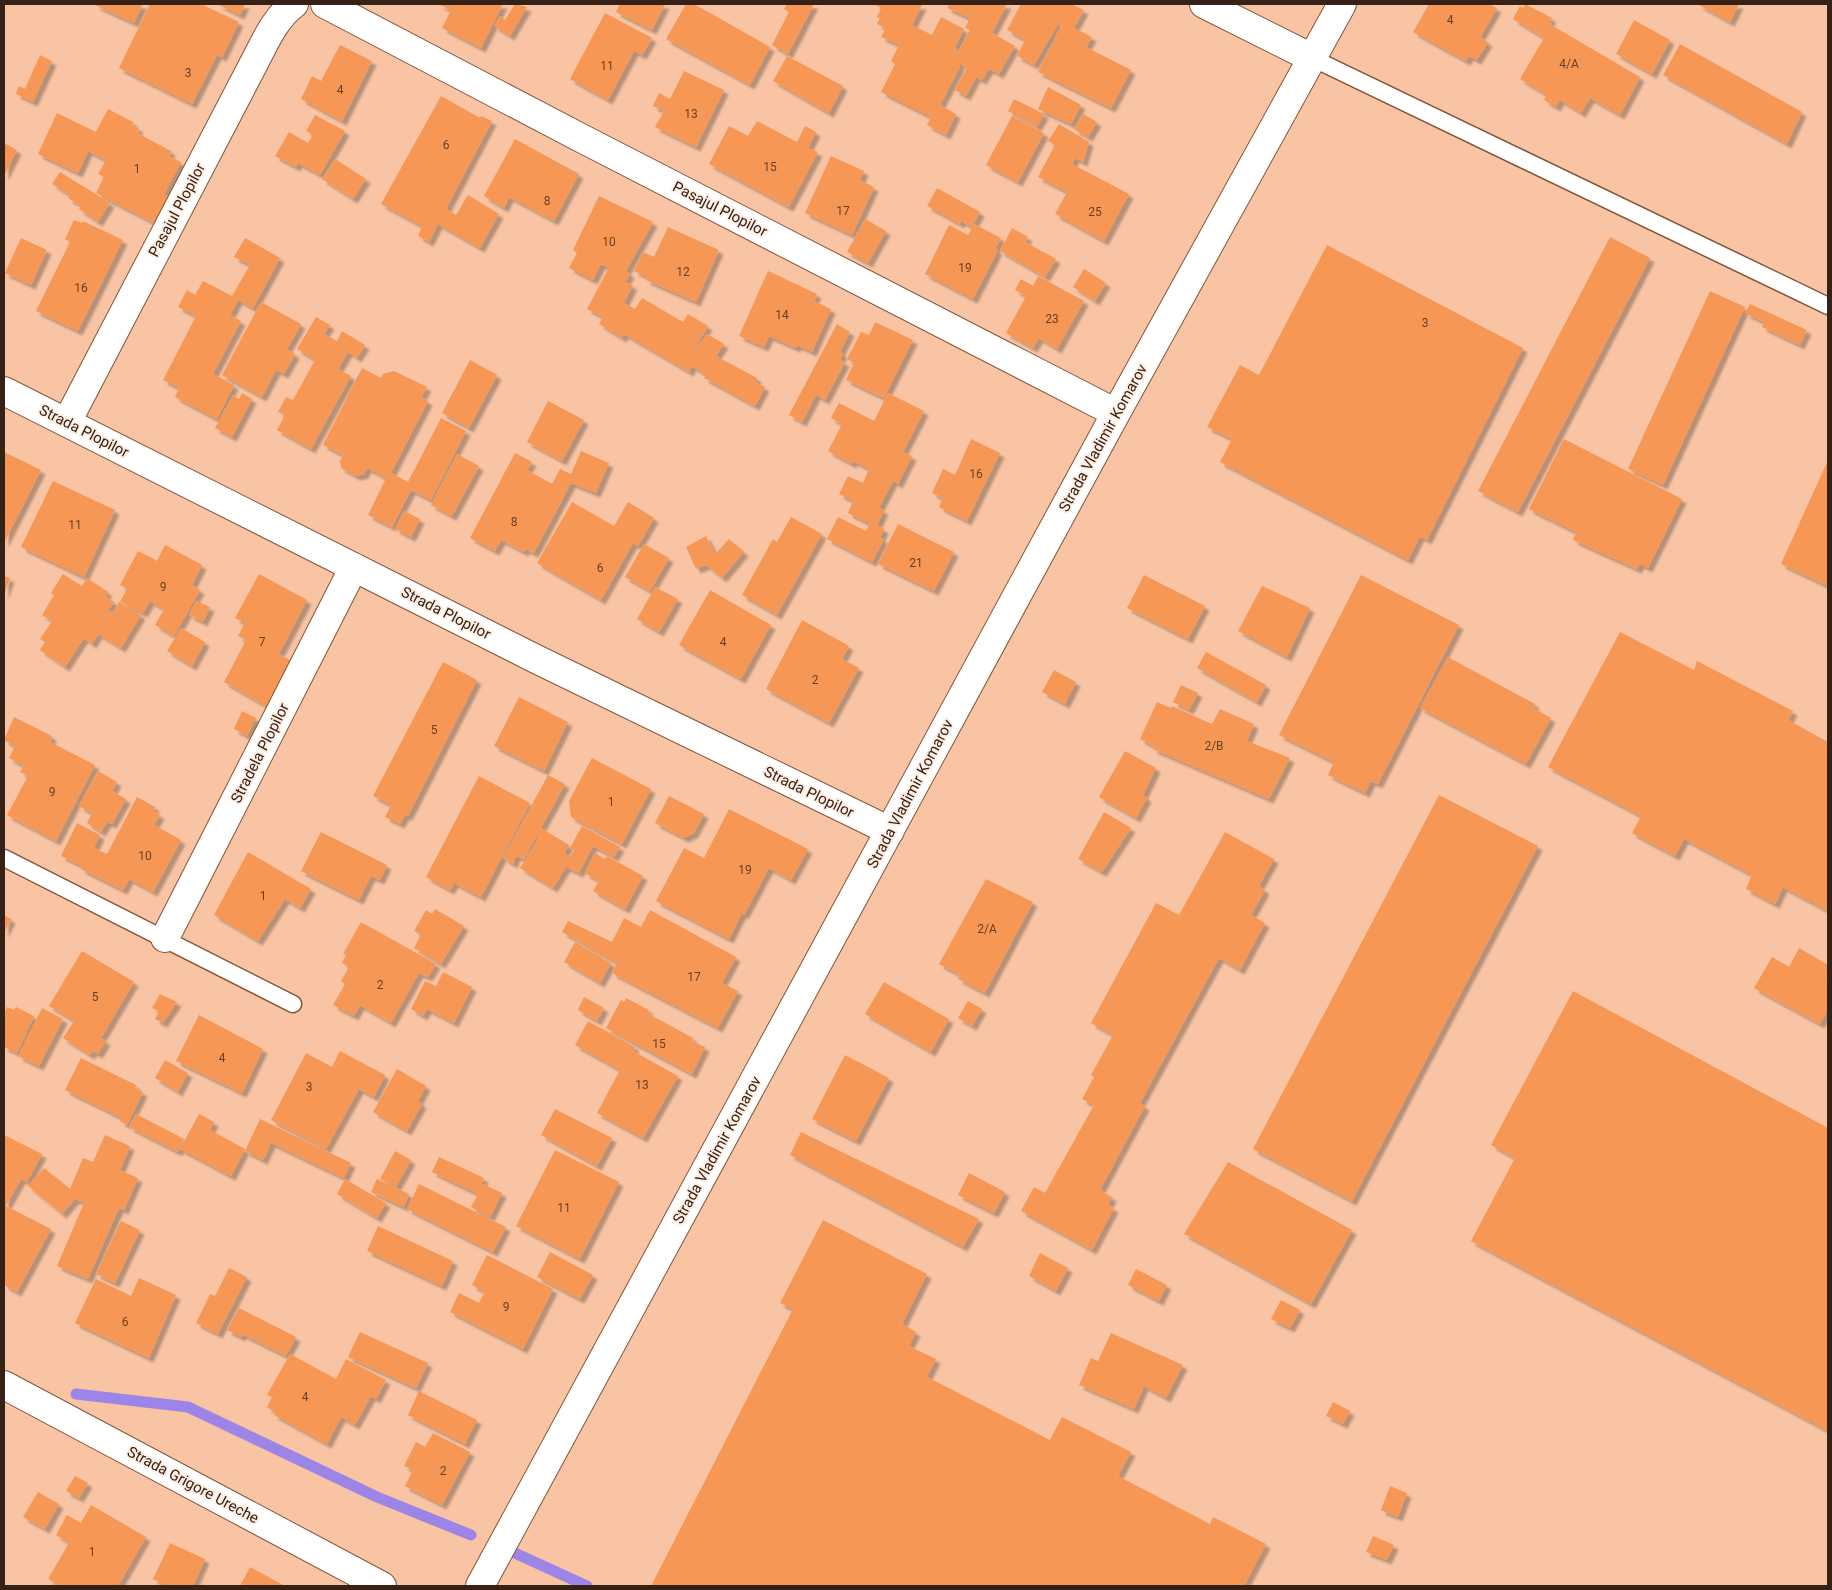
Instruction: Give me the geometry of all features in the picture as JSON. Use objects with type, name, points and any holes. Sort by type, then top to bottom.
[{"type":"street","name":"Pasajul Plopilor","points":[[67,422],[254,63],[275,26],[286,10],[294,4]]},
{"type":"street","name":"Pasajul Plopilor","points":[[325,4],[590,143],[1116,413]]},
{"type":"street","points":[[1204,4],[1312,58]]},
{"type":"street","name":"Strada Vladimir Komarov","points":[[480,1586],[1116,413],[1342,4]]},
{"type":"street","name":"Strada Plopilor","points":[[4,391],[536,659],[890,831]]},
{"type":"street","name":"Stradela Plopilor","points":[[165,938],[354,567]]},
{"type":"street","name":"Strada Grigore Ureche","points":[[4,1385],[382,1586]]},
{"type":"lane","points":[[1312,58],[1828,306]]},
{"type":"lane","points":[[4,858],[294,1004]]},
{"type":"building","points":[[96,4],[143,4],[134,23]]},
{"type":"building","points":[[150,4],[201,4],[239,22],[222,57],[217,55],[192,104],[119,68]]},
{"type":"building","points":[[217,4],[245,4],[240,15]]},
{"type":"building","points":[[438,4],[503,4],[481,48],[442,28],[451,10]]},
{"type":"building","points":[[515,4],[527,7],[510,36],[494,26],[500,16],[505,20]]},
{"type":"building","points":[[620,4],[665,4],[652,30],[616,12]]},
{"type":"building","points":[[686,4],[694,4],[770,47],[750,85],[666,39]]},
{"type":"building","points":[[787,4],[814,4],[788,54],[772,45],[789,12],[784,9]]},
{"type":"building","points":[[874,4],[922,5],[912,25],[932,35],[941,17],[964,29],[955,47],[958,52],[970,30],[965,28],[970,18],[947,8],[949,5],[946,4],[1007,4],[992,33],[1015,46],[999,74],[989,69],[982,80],[976,77],[966,96],[955,90],[967,68],[959,63],[960,67],[940,105],[956,114],[946,135],[927,125],[931,117],[881,92],[895,64],[891,61],[899,45],[881,37],[886,28],[877,24],[880,18],[877,17],[881,8]]},
{"type":"building","points":[[1021,4],[1071,4],[1084,10],[1074,28],[1092,37],[1086,47],[1131,70],[1111,108],[1038,72],[1061,26],[1058,24],[1034,65],[1017,56],[1025,40],[1007,30]]},
{"type":"building","points":[[1429,4],[1489,4],[1497,8],[1480,37],[1488,42],[1477,60],[1469,56],[1466,61],[1413,32]]},
{"type":"building","points":[[1525,4],[1552,18],[1549,22],[1552,23],[1551,25],[1640,77],[1620,115],[1590,98],[1581,113],[1560,100],[1556,107],[1544,100],[1547,95],[1520,79],[1544,38],[1513,19],[1520,6],[1523,8]]},
{"type":"building","points":[[1697,4],[1739,4],[1730,22]]},
{"type":"building","points":[[605,13],[652,38],[642,55],[634,51],[608,100],[570,79]]},
{"type":"building","points":[[1634,20],[1670,40],[1652,74],[1616,54]]},
{"type":"building","points":[[1680,44],[1802,112],[1787,144],[1663,75]]},
{"type":"building","points":[[340,45],[372,61],[342,121],[301,99],[312,76],[321,81]]},
{"type":"building","points":[[40,55],[52,61],[33,102],[16,94],[19,86],[25,89]]},
{"type":"building","points":[[787,56],[843,86],[829,113],[773,81]]},
{"type":"building","points":[[684,71],[724,90],[696,147],[655,127],[664,111],[653,106],[659,93],[670,99]]},
{"type":"building","points":[[1048,87],[1081,105],[1071,124],[1038,109]]},
{"type":"building","points":[[441,96],[480,118],[481,116],[492,121],[446,209],[456,215],[468,195],[499,214],[480,248],[438,224],[429,242],[418,236],[422,226],[381,204]]},
{"type":"building","points":[[1014,99],[1044,114],[1037,127],[1008,111]]},
{"type":"building","points":[[108,109],[133,122],[132,125],[139,128],[137,133],[171,151],[169,156],[181,162],[164,194],[170,198],[156,224],[96,193],[104,177],[98,174],[106,160],[88,151],[78,173],[38,154],[57,113],[96,132]]},
{"type":"building","points":[[1083,114],[1097,122],[1088,137],[1074,129]]},
{"type":"building","points":[[315,115],[345,131],[320,175],[298,163],[296,167],[275,156],[289,132],[308,143],[313,135],[306,131]]},
{"type":"building","points":[[1012,116],[1044,133],[1018,182],[986,165]]},
{"type":"building","points":[[757,121],[797,142],[805,126],[816,132],[808,148],[818,152],[789,207],[709,164],[729,126],[748,136]]},
{"type":"building","points":[[1059,124],[1089,142],[1083,162],[1075,158],[1072,164],[1129,194],[1104,241],[1055,214],[1067,192],[1038,177],[1055,145],[1048,141]]},
{"type":"building","points":[[515,139],[579,174],[554,221],[509,197],[504,208],[484,196]]},
{"type":"building","points":[[4,143],[17,150],[4,176]]},
{"type":"building","points":[[831,156],[864,171],[860,180],[874,187],[852,235],[805,213]]},
{"type":"building","points":[[335,159],[366,179],[353,199],[322,179]]},
{"type":"building","points":[[60,172],[110,203],[98,222],[79,209],[81,206],[68,198],[70,195],[52,184]]},
{"type":"building","points":[[937,188],[980,212],[972,227],[961,221],[960,224],[927,206]]},
{"type":"building","points":[[599,196],[653,222],[626,271],[630,274],[625,282],[633,285],[624,303],[635,309],[642,298],[683,322],[688,314],[708,326],[689,358],[707,334],[724,344],[716,356],[757,378],[755,382],[765,387],[755,406],[704,378],[706,375],[692,366],[689,372],[624,334],[622,338],[599,324],[603,317],[587,309],[609,268],[601,264],[593,280],[569,268],[577,253],[573,250]]},
{"type":"building","points":[[865,219],[886,231],[868,263],[847,252]]},
{"type":"building","points":[[74,220],[82,223],[83,221],[123,240],[78,331],[36,311],[70,242],[65,239]]},
{"type":"building","points":[[974,224],[1001,238],[995,249],[998,250],[973,299],[925,274],[949,225],[968,235]]},
{"type":"building","points":[[668,227],[719,250],[696,302],[646,280],[647,277],[634,271],[643,252],[654,257]]},
{"type":"building","points":[[1012,228],[1028,237],[1025,242],[1056,259],[1045,277],[1000,251]]},
{"type":"building","points":[[1610,237],[1650,258],[1518,512],[1478,491]]},
{"type":"building","points":[[21,238],[47,250],[31,285],[5,273]]},
{"type":"building","points":[[245,238],[280,258],[253,308],[238,300],[230,315],[241,321],[213,374],[234,385],[217,419],[175,397],[179,388],[163,380],[196,316],[178,307],[187,290],[195,295],[203,281],[232,296],[250,265],[234,257]]},
{"type":"building","points":[[1327,245],[1523,348],[1427,540],[1420,536],[1408,560],[1220,462],[1232,439],[1207,427],[1240,365],[1259,375]]},
{"type":"building","points":[[1084,269],[1106,283],[1095,301],[1073,287]]},
{"type":"building","points":[[768,271],[817,294],[814,301],[831,309],[812,352],[797,345],[796,348],[769,336],[764,347],[739,336]]},
{"type":"building","points":[[1038,276],[1084,301],[1057,349],[1039,338],[1033,348],[1006,333],[1026,296],[1015,290],[1021,279],[1033,286]]},
{"type":"building","points":[[1710,291],[1745,307],[1663,485],[1628,469]]},
{"type":"building","points":[[261,302],[301,324],[287,349],[295,354],[284,374],[276,370],[262,397],[222,375]]},
{"type":"building","points":[[1750,304],[1807,330],[1800,345],[1762,327],[1764,322],[1745,313]]},
{"type":"building","points":[[316,317],[330,325],[324,334],[337,341],[342,331],[365,345],[357,358],[348,352],[338,369],[351,376],[311,449],[277,430],[285,415],[278,412],[286,397],[293,400],[315,360],[297,349]]},
{"type":"building","points":[[875,322],[913,340],[884,398],[846,380],[854,363],[847,359],[861,332],[869,335]]},
{"type":"building","points":[[837,324],[850,332],[840,352],[843,354],[840,360],[845,362],[825,400],[816,395],[802,422],[789,415]]},
{"type":"building","points":[[470,360],[497,375],[469,428],[442,413]]},
{"type":"building","points":[[362,368],[381,378],[383,374],[394,371],[427,387],[421,397],[428,401],[391,473],[408,482],[441,418],[466,431],[431,500],[411,490],[392,527],[368,515],[386,478],[367,468],[364,474],[356,476],[341,468],[340,461],[343,455],[323,445]]},
{"type":"building","points":[[242,393],[252,399],[232,437],[215,428],[233,395],[239,399]]},
{"type":"building","points":[[888,393],[924,411],[903,452],[912,456],[898,484],[893,481],[879,508],[884,510],[877,525],[884,529],[880,538],[884,539],[872,562],[827,539],[838,517],[866,531],[870,524],[848,513],[853,501],[839,494],[848,476],[863,483],[869,469],[853,461],[852,464],[828,451],[842,424],[831,418],[839,403],[874,421]]},
{"type":"building","points":[[548,401],[584,420],[562,461],[527,442]]},
{"type":"building","points":[[971,439],[1000,453],[967,521],[939,507],[943,498],[932,493],[943,469],[955,475]]},
{"type":"building","points":[[1564,439],[1682,499],[1648,568],[1640,564],[1637,569],[1573,540],[1576,532],[1529,509]]},
{"type":"building","points":[[581,451],[609,463],[596,493],[571,483],[534,553],[525,549],[524,552],[501,540],[495,551],[470,538],[515,453],[532,462],[527,470],[552,484],[560,469],[571,474]]},
{"type":"building","points":[[4,452],[41,470],[4,543]]},
{"type":"building","points":[[457,454],[479,466],[452,516],[431,505]]},
{"type":"building","points":[[1828,460],[1828,586],[1781,564]]},
{"type":"building","points":[[53,481],[115,510],[84,577],[21,547]]},
{"type":"building","points":[[572,502],[614,526],[628,502],[654,518],[638,546],[633,543],[601,600],[537,563]]},
{"type":"building","points":[[404,511],[420,519],[411,537],[395,529]]},
{"type":"building","points":[[791,517],[822,534],[777,615],[742,595],[773,539],[777,542]]},
{"type":"building","points":[[898,524],[954,552],[934,591],[878,564]]},
{"type":"building","points":[[706,536],[715,554],[729,539],[744,552],[722,578],[706,565],[696,569],[686,547]]},
{"type":"building","points":[[644,544],[669,558],[650,591],[625,577]]},
{"type":"building","points":[[165,545],[202,565],[192,585],[200,590],[174,636],[155,625],[164,609],[150,601],[143,613],[120,602],[127,589],[120,585],[138,551],[157,561]]},
{"type":"building","points":[[63,574],[82,586],[87,578],[108,592],[105,596],[114,602],[108,610],[113,613],[119,602],[141,615],[121,648],[98,634],[92,644],[84,638],[65,667],[40,650],[45,642],[40,639],[52,621],[42,615],[54,595],[51,593]]},
{"type":"building","points":[[259,574],[307,600],[279,654],[292,661],[268,707],[224,682],[246,640],[238,636],[245,623],[235,618]]},
{"type":"building","points":[[1144,575],[1205,606],[1188,639],[1127,608]]},
{"type":"building","points":[[1361,575],[1459,625],[1378,784],[1371,781],[1365,793],[1328,775],[1334,762],[1279,735]]},
{"type":"building","points":[[4,576],[10,578],[4,595]]},
{"type":"building","points":[[1262,586],[1310,608],[1287,657],[1238,631]]},
{"type":"building","points":[[655,587],[678,599],[659,632],[637,619]]},
{"type":"building","points":[[710,590],[771,625],[741,679],[679,645]]},
{"type":"building","points":[[196,601],[210,607],[203,622],[189,615]]},
{"type":"building","points":[[802,620],[849,646],[842,659],[859,668],[829,723],[766,689]]},
{"type":"building","points":[[181,628],[205,642],[192,666],[167,651]]},
{"type":"building","points":[[1620,632],[1694,670],[1697,661],[1793,711],[1788,720],[1828,742],[1828,911],[1783,887],[1775,904],[1746,889],[1752,875],[1684,839],[1675,856],[1632,833],[1641,816],[1548,767]]},
{"type":"building","points":[[1206,652],[1266,685],[1257,702],[1197,668]]},
{"type":"building","points":[[1448,657],[1535,704],[1533,708],[1551,718],[1526,764],[1420,708]]},
{"type":"building","points":[[443,662],[477,680],[408,816],[405,815],[400,824],[385,817],[391,805],[373,796]]},
{"type":"building","points":[[1054,670],[1076,682],[1065,704],[1042,692]]},
{"type":"building","points":[[1181,685],[1198,693],[1189,710],[1173,702]]},
{"type":"building","points":[[519,697],[568,722],[544,771],[494,746]]},
{"type":"building","points":[[1157,702],[1171,708],[1172,706],[1212,724],[1220,709],[1254,724],[1247,741],[1290,758],[1269,799],[1153,749],[1154,746],[1140,739]]},
{"type":"building","points":[[242,711],[256,718],[247,736],[234,729]]},
{"type":"building","points":[[14,717],[52,736],[50,742],[95,765],[56,841],[7,815],[28,776],[20,772],[24,766],[9,758],[15,746],[4,740]]},
{"type":"building","points":[[1125,751],[1156,768],[1143,795],[1147,798],[1136,818],[1099,797]]},
{"type":"building","points":[[592,758],[651,789],[622,844],[571,817],[569,801]]},
{"type":"building","points":[[98,771],[117,782],[112,791],[126,799],[112,824],[107,822],[101,832],[87,823],[92,813],[79,806]]},
{"type":"building","points":[[548,775],[565,784],[541,828],[569,845],[564,853],[570,857],[574,850],[570,848],[582,826],[620,847],[614,857],[593,846],[579,873],[566,867],[553,888],[520,868],[538,839],[536,837],[524,859],[516,856],[513,864],[503,858]]},
{"type":"building","points":[[479,776],[530,803],[481,897],[454,883],[450,890],[426,877]]},
{"type":"building","points":[[1439,795],[1538,846],[1352,1201],[1253,1149]]},
{"type":"building","points":[[669,796],[704,814],[694,833],[684,838],[655,823]]},
{"type":"building","points":[[137,797],[155,807],[153,811],[160,815],[154,825],[181,840],[153,892],[129,879],[123,890],[81,869],[82,866],[61,856],[77,823],[100,835],[94,848],[107,854]]},
{"type":"building","points":[[729,809],[808,849],[791,880],[769,868],[729,939],[656,901],[684,848],[704,858]]},
{"type":"building","points":[[1104,812],[1131,828],[1102,872],[1078,859]]},
{"type":"building","points":[[321,832],[387,865],[380,880],[371,876],[359,900],[301,871]]},
{"type":"building","points":[[1225,832],[1274,859],[1259,886],[1265,890],[1251,915],[1265,923],[1240,970],[1219,958],[1140,1103],[1145,1106],[1100,1190],[1112,1197],[1108,1205],[1114,1208],[1092,1250],[1021,1211],[1034,1187],[1045,1193],[1094,1105],[1082,1099],[1094,1077],[1091,1075],[1113,1035],[1091,1023],[1156,903],[1179,915]]},
{"type":"building","points":[[248,852],[311,889],[300,908],[285,899],[258,941],[214,915]]},
{"type":"building","points":[[595,853],[605,859],[607,856],[643,876],[625,909],[593,891],[599,881],[585,873]]},
{"type":"building","points":[[986,879],[1033,902],[985,993],[958,979],[960,975],[939,964]]},
{"type":"building","points":[[435,909],[464,926],[441,964],[414,948],[421,935],[414,931],[426,910],[432,914]]},
{"type":"building","points":[[650,910],[736,957],[722,983],[738,991],[718,1028],[612,973],[617,963],[562,932],[568,921],[612,942],[624,918],[641,927]]},
{"type":"building","points":[[4,915],[11,919],[4,933]]},
{"type":"building","points":[[361,922],[436,964],[428,977],[419,973],[391,1023],[360,1005],[354,1016],[333,1005],[345,984],[341,981],[349,967],[342,963],[346,955],[343,954]]},
{"type":"building","points":[[575,942],[611,963],[600,983],[564,962]]},
{"type":"building","points":[[1799,948],[1828,965],[1826,986],[1828,987],[1828,1009],[1820,1024],[1754,988],[1772,957],[1789,967]]},
{"type":"building","points":[[82,951],[134,982],[101,1038],[106,1041],[98,1054],[93,1051],[90,1055],[63,1038],[74,1021],[49,1006]]},
{"type":"building","points":[[443,972],[472,987],[454,1023],[427,1009],[423,1016],[411,1009],[425,981],[436,986]]},
{"type":"building","points":[[884,982],[949,1019],[931,1052],[865,1014]]},
{"type":"building","points":[[1573,991],[1828,1128],[1828,1431],[1471,1241],[1515,1158],[1491,1145]]},
{"type":"building","points":[[160,994],[177,1002],[163,1023],[155,1019],[159,1011],[152,1008]]},
{"type":"building","points":[[584,997],[604,1008],[597,1021],[578,1010]]},
{"type":"building","points":[[626,998],[649,1010],[647,1013],[693,1038],[692,1041],[705,1047],[692,1074],[606,1028],[621,1000],[624,1002]]},
{"type":"building","points":[[968,1001],[982,1009],[972,1026],[958,1018]]},
{"type":"building","points":[[7,1007],[14,1010],[16,1007],[34,1016],[17,1053],[4,1047],[4,1014]]},
{"type":"building","points":[[42,1008],[63,1019],[39,1066],[18,1056]]},
{"type":"building","points":[[199,1015],[263,1049],[242,1093],[176,1061]]},
{"type":"building","points":[[588,1021],[635,1047],[633,1051],[678,1076],[643,1138],[597,1113],[620,1070],[575,1045]]},
{"type":"building","points":[[340,1051],[385,1075],[374,1097],[359,1089],[326,1149],[271,1120],[306,1053],[332,1067]]},
{"type":"building","points":[[845,1055],[889,1078],[856,1141],[812,1119]]},
{"type":"building","points":[[81,1058],[136,1085],[135,1088],[143,1092],[127,1125],[120,1121],[122,1118],[65,1090]]},
{"type":"building","points":[[165,1060],[188,1073],[178,1092],[155,1078]]},
{"type":"building","points":[[397,1069],[426,1086],[418,1101],[422,1104],[407,1131],[373,1112]]},
{"type":"building","points":[[555,1109],[612,1138],[597,1166],[541,1135]]},
{"type":"building","points":[[136,1114],[184,1139],[178,1152],[129,1127]]},
{"type":"building","points":[[199,1114],[214,1122],[210,1130],[245,1149],[231,1176],[180,1149]]},
{"type":"building","points":[[260,1119],[351,1163],[344,1178],[271,1143],[263,1160],[245,1151]]},
{"type":"building","points":[[801,1132],[979,1219],[963,1247],[790,1155]]},
{"type":"building","points":[[4,1135],[42,1154],[27,1182],[21,1179],[6,1206],[51,1229],[17,1292],[4,1285]]},
{"type":"building","points":[[105,1135],[130,1146],[120,1170],[138,1178],[124,1210],[119,1208],[88,1279],[57,1266],[84,1203],[75,1199],[62,1214],[28,1186],[44,1168],[70,1189],[83,1158],[93,1162]]},
{"type":"building","points":[[555,1150],[619,1182],[580,1259],[516,1226]]},
{"type":"building","points":[[395,1151],[411,1160],[396,1187],[380,1179]]},
{"type":"building","points":[[439,1157],[484,1178],[479,1191],[483,1184],[502,1193],[490,1217],[471,1207],[478,1194],[432,1172]]},
{"type":"building","points":[[1228,1162],[1352,1230],[1311,1304],[1184,1234]]},
{"type":"building","points":[[969,1173],[1005,1192],[994,1213],[958,1195]]},
{"type":"building","points":[[345,1179],[386,1203],[377,1218],[337,1194]]},
{"type":"building","points":[[377,1179],[409,1194],[404,1207],[371,1192]]},
{"type":"building","points":[[419,1184],[506,1227],[493,1252],[407,1209]]},
{"type":"building","points":[[823,1220],[927,1274],[902,1324],[916,1332],[909,1346],[936,1359],[927,1377],[1050,1440],[1062,1417],[1131,1452],[1118,1476],[1210,1524],[1213,1517],[1266,1544],[1244,1586],[651,1586],[793,1309],[780,1303]]},
{"type":"building","points":[[121,1221],[140,1230],[115,1283],[96,1274]]},
{"type":"building","points":[[378,1226],[453,1261],[442,1286],[367,1251]]},
{"type":"building","points":[[550,1252],[593,1275],[580,1299],[537,1277]]},
{"type":"building","points":[[1040,1253],[1068,1268],[1056,1291],[1029,1276]]},
{"type":"building","points":[[487,1255],[553,1289],[523,1349],[450,1312],[459,1293],[479,1303],[485,1292],[472,1285]]},
{"type":"building","points":[[229,1268],[247,1277],[218,1334],[196,1323],[210,1294],[215,1296]]},
{"type":"building","points":[[1136,1269],[1167,1285],[1159,1301],[1128,1285]]},
{"type":"building","points":[[139,1278],[176,1295],[149,1358],[75,1323],[96,1279],[131,1296]]},
{"type":"building","points":[[1281,1300],[1300,1310],[1290,1328],[1271,1319]]},
{"type":"building","points":[[239,1308],[296,1337],[286,1356],[242,1334],[241,1337],[227,1330]]},
{"type":"building","points":[[360,1332],[428,1363],[416,1388],[348,1357]]},
{"type":"building","points":[[1111,1333],[1183,1365],[1166,1398],[1144,1386],[1134,1409],[1079,1385],[1091,1358],[1098,1361]]},
{"type":"building","points":[[290,1354],[336,1379],[346,1359],[386,1380],[376,1399],[371,1396],[355,1425],[341,1417],[327,1444],[274,1415],[275,1412],[267,1407],[272,1397],[267,1395]]},
{"type":"building","points":[[419,1391],[477,1420],[465,1444],[408,1415]]},
{"type":"building","points":[[1333,1402],[1350,1411],[1343,1424],[1326,1416]]},
{"type":"building","points":[[433,1433],[470,1452],[442,1505],[405,1486],[413,1470],[404,1466],[416,1442],[425,1447]]},
{"type":"building","points":[[75,1476],[88,1483],[79,1498],[66,1491]]},
{"type":"building","points":[[1390,1486],[1407,1493],[1398,1517],[1381,1510]]},
{"type":"building","points":[[38,1492],[59,1504],[45,1529],[23,1517]]},
{"type":"building","points":[[91,1505],[146,1537],[118,1586],[60,1586],[48,1579],[69,1543],[56,1535],[67,1515],[81,1523]]},
{"type":"building","points":[[1373,1536],[1394,1545],[1387,1560],[1366,1552]]},
{"type":"building","points":[[170,1543],[205,1559],[193,1586],[167,1586],[153,1579]]},
{"type":"building","points":[[250,1567],[285,1586],[240,1586]]},
{"type":"waterway","points":[[76,1394],[188,1407],[377,1497],[471,1535]]},
{"type":"waterway","points":[[506,1549],[587,1586]]}]
